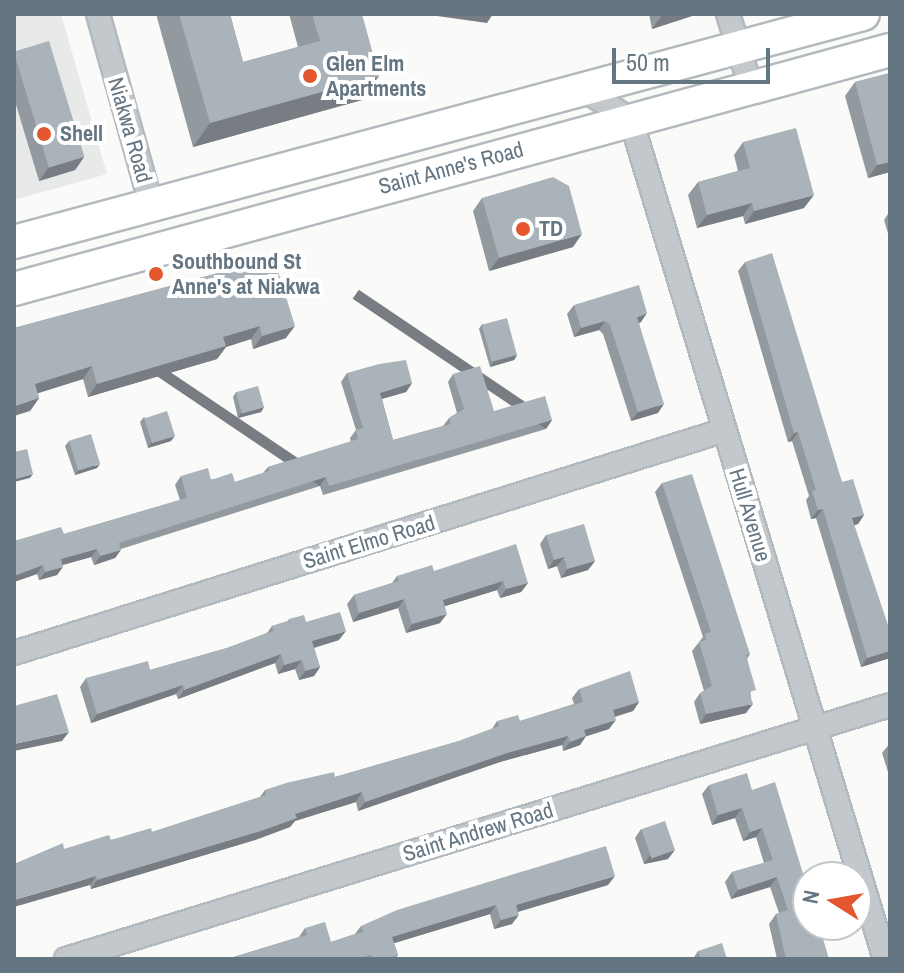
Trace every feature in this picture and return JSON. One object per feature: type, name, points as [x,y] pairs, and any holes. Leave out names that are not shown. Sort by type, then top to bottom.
[{"type":"main road","name":"Saint Anne's Road","points":[[14,242],[588,92],[863,14]]},
{"type":"main road","name":"Saint Anne's Road","points":[[14,289],[161,246],[890,50]]},
{"type":"main road","points":[[426,175],[427,156],[444,130]]},
{"type":"main road","name":"Niakwa Road","points":[[151,204],[161,246]]},
{"type":"street","name":"Niakwa Road","points":[[98,14],[151,204]]},
{"type":"street","points":[[728,14],[751,88]]},
{"type":"street","points":[[588,92],[631,120]]},
{"type":"street","name":"Hull Avenue","points":[[631,120],[885,959]]},
{"type":"street","name":"Saint Elmo Road","points":[[14,653],[725,430]]},
{"type":"street","name":"Saint Andrew Road","points":[[66,959],[890,705]]},
{"type":"shaded area","points":[[14,14],[61,14],[107,174],[14,200]]},
{"type":"building","points":[[179,14],[230,14],[243,62],[320,41],[312,14],[362,14],[379,76],[210,123]]},
{"type":"building","name":"Shell","points":[[49,41],[84,157],[49,168],[14,52]]},
{"type":"building","points":[[890,73],[890,162],[877,165],[855,82]]},
{"type":"building","points":[[796,128],[814,195],[754,211],[752,203],[707,215],[698,182],[750,168],[743,142]]},
{"type":"building","name":"TD","points":[[553,177],[569,186],[582,234],[499,258],[482,198]]},
{"type":"building","points":[[772,253],[842,482],[853,479],[864,515],[852,518],[890,631],[890,651],[867,658],[823,509],[818,510],[812,491],[816,490],[798,432],[794,433],[745,262]]},
{"type":"building","points":[[274,258],[295,326],[262,336],[260,326],[223,337],[226,346],[97,384],[92,366],[35,384],[39,398],[14,406],[14,328]]},
{"type":"building","points":[[639,285],[647,313],[637,317],[664,404],[638,412],[610,325],[605,321],[581,328],[574,305]]},
{"type":"building","points":[[507,318],[517,355],[492,361],[482,325]]},
{"type":"building","points":[[406,360],[412,383],[380,393],[393,440],[451,424],[449,418],[464,409],[453,374],[480,366],[494,411],[545,396],[552,420],[329,486],[326,477],[119,543],[121,550],[100,556],[97,549],[61,559],[63,567],[45,572],[43,565],[14,576],[14,541],[61,527],[64,534],[187,498],[181,476],[208,468],[211,480],[232,473],[235,482],[269,471],[268,467],[358,439],[356,430],[363,428],[347,373]]},
{"type":"building","points":[[258,386],[264,407],[242,413],[236,392]]},
{"type":"building","points":[[167,411],[175,436],[152,443],[144,418]]},
{"type":"building","points":[[91,434],[100,464],[78,470],[69,441]]},
{"type":"building","points":[[27,449],[33,474],[14,479],[14,452]]},
{"type":"building","points":[[692,474],[750,654],[746,655],[756,690],[749,692],[753,704],[706,714],[700,693],[712,686],[699,642],[706,640],[705,634],[711,632],[662,483]]},
{"type":"building","points":[[584,524],[595,561],[567,569],[564,557],[554,560],[546,535]]},
{"type":"building","points":[[516,544],[528,583],[506,589],[503,581],[443,600],[447,614],[412,624],[404,599],[359,613],[354,595],[399,581],[397,576],[432,565],[434,571]]},
{"type":"building","points":[[340,612],[346,631],[312,641],[320,667],[305,671],[302,660],[284,665],[281,654],[184,690],[183,685],[97,714],[86,678],[148,661],[150,670],[227,648],[274,631],[272,626],[289,621],[291,626],[289,619],[304,615],[306,622]]},
{"type":"building","points":[[630,671],[639,702],[613,710],[616,720],[584,730],[586,736],[570,742],[568,736],[507,753],[365,802],[362,792],[295,814],[297,818],[261,831],[97,880],[96,876],[14,900],[14,864],[63,843],[64,849],[109,835],[111,840],[151,828],[152,832],[266,795],[265,790],[286,783],[334,772],[335,777],[459,741],[499,726],[497,721],[518,715],[520,721],[583,702],[579,689]]},
{"type":"building","points":[[57,694],[69,732],[14,744],[14,706]]},
{"type":"building","points":[[747,773],[752,790],[775,782],[799,861],[792,861],[792,941],[824,941],[829,959],[786,959],[776,914],[788,910],[777,877],[738,890],[732,872],[773,860],[762,828],[750,832],[742,808],[718,815],[709,785]]},
{"type":"building","points":[[665,821],[675,850],[651,858],[641,829]]},
{"type":"building","points":[[606,846],[615,876],[516,905],[519,915],[501,920],[496,905],[392,937],[398,955],[385,959],[372,959],[371,955],[356,959],[227,959],[307,935],[305,928],[325,922],[331,942],[363,932],[361,926],[397,910]]},
{"type":"building","points":[[722,943],[727,959],[701,959],[698,951]]},
{"type":"place","name":"Glen Elm Apartments","points":[[310,76]]},
{"type":"place","name":"Shell","points":[[44,134]]},
{"type":"place","name":"TD","points":[[523,229]]},
{"type":"place","name":"Southbound St Anne's at Niakwa","points":[[156,274]]}]
